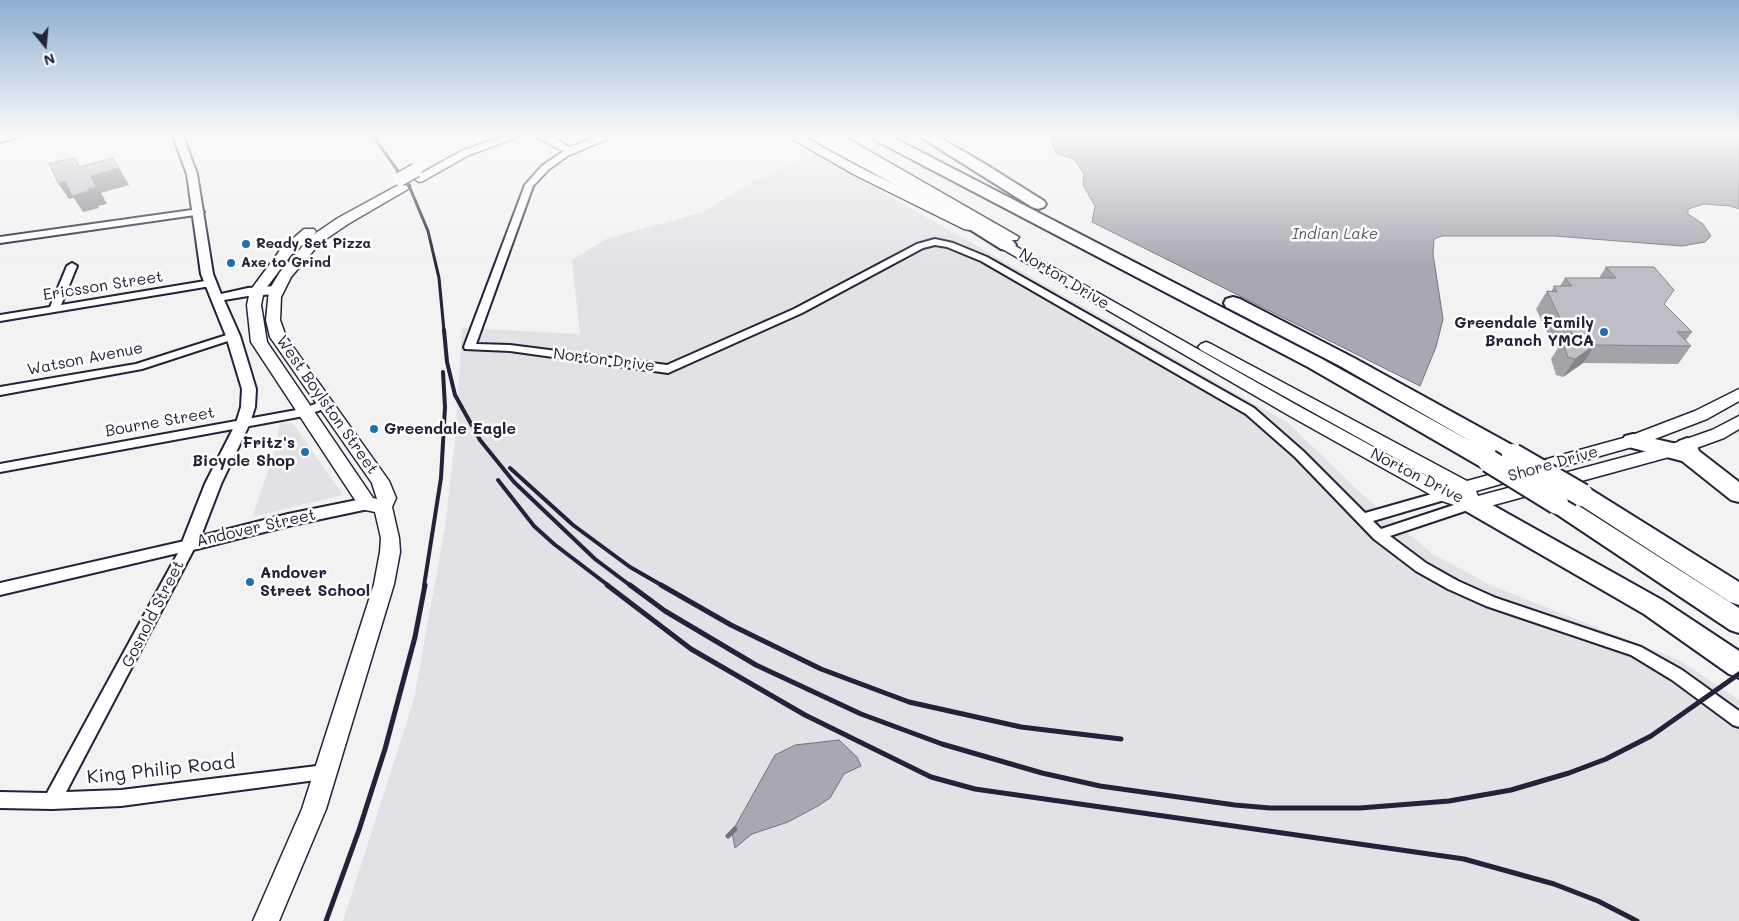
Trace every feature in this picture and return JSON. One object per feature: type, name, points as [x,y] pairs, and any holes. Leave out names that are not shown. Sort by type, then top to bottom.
[{"type":"highway","points":[[896,179],[929,197],[1007,245]]},
{"type":"highway","points":[[963,179],[1032,208]]},
{"type":"highway","points":[[970,179],[1332,353],[1582,495],[1739,595]]},
{"type":"highway","points":[[980,179],[1489,461],[1557,503],[1739,622]]},
{"type":"highway","points":[[995,179],[1032,208]]},
{"type":"highway","points":[[1633,441],[1683,450],[1739,494]]},
{"type":"highway","points":[[1469,496],[1646,603],[1739,666]]},
{"type":"main road","name":"West Boylston Street","points":[[375,505],[387,498],[380,481],[324,404],[276,333],[273,317],[276,290],[293,264],[315,240],[400,179]]},
{"type":"main road","name":"West Boylston Street","points":[[266,921],[314,810],[388,566],[390,538],[375,505],[304,412],[259,342],[254,305],[257,291],[273,268],[297,241],[315,228],[374,199],[408,179]]},
{"type":"main road","name":"Norton Drive","points":[[873,179],[1007,245],[1185,349],[1448,496],[1469,496]]},
{"type":"main road","name":"Norton Drive","points":[[910,179],[1152,318],[1469,496]]},
{"type":"main road","name":"Shore Drive","points":[[1469,496],[1633,441],[1701,415],[1739,394]]},
{"type":"main road","name":"Shore Drive","points":[[1469,496],[1683,450],[1739,422]]},
{"type":"street","name":"Gosnold Street","points":[[52,801],[189,544],[214,484],[243,423],[248,407],[249,389],[233,336],[207,274],[200,212],[192,179]]},
{"type":"street","name":"Norton Drive","points":[[534,179],[529,184],[469,347],[510,348],[645,368],[668,369],[798,310],[920,246],[935,242],[945,244],[984,259],[1250,410],[1299,454],[1379,535],[1421,567],[1472,594],[1512,610],[1604,639],[1651,660],[1677,675],[1739,720]]},
{"type":"street","points":[[0,240],[200,212]]},
{"type":"street","points":[[54,309],[72,266]]},
{"type":"street","name":"Ericsson Street","points":[[0,318],[211,283]]},
{"type":"street","points":[[218,298],[257,291],[276,290]]},
{"type":"street","name":"Watson Avenue","points":[[0,391],[138,367],[233,336]]},
{"type":"street","name":"Bourne Street","points":[[0,468],[304,412],[324,404]]},
{"type":"street","points":[[1362,518],[1448,496]]},
{"type":"street","name":"Shore Drive","points":[[1379,535],[1469,496]]},
{"type":"street","name":"Andover Street","points":[[0,589],[288,520],[375,505]]},
{"type":"street","name":"King Philip Road","points":[[0,800],[52,801],[121,798],[325,773]]},
{"type":"shaded area","points":[[758,179],[859,179],[1288,423],[1365,497],[1433,554],[1490,585],[1679,660],[1739,700],[1739,921],[343,921],[414,699],[445,527],[455,441],[462,328],[580,334],[572,260],[606,239],[703,212]]},
{"type":"shaded area","points":[[280,423],[294,425],[343,495],[252,517],[274,454]]},
{"type":"water","name":"Indian Lake","points":[[1084,179],[1739,179],[1739,209],[1730,206],[1704,204],[1688,209],[1688,214],[1703,224],[1711,236],[1705,242],[1682,246],[1554,236],[1442,236],[1434,239],[1433,254],[1443,319],[1436,347],[1420,386],[1092,222],[1095,206],[1083,185]]},
{"type":"water","points":[[839,740],[857,757],[861,766],[844,774],[830,798],[818,806],[788,822],[752,834],[735,848],[732,832],[775,755],[795,745]]},
{"type":"building","points":[[56,179],[92,179],[96,187],[72,196],[65,181],[58,183]]},
{"type":"building","name":"Greendale Family Branch YMCA","points":[[1606,267],[1654,267],[1674,290],[1664,304],[1692,332],[1677,332],[1691,346],[1595,345],[1575,359],[1568,357],[1562,341],[1573,334],[1561,320],[1547,291],[1557,292],[1554,286],[1572,286],[1565,278],[1616,278]]},
{"type":"waterway","points":[[728,836],[735,829]]},
{"type":"railway","points":[[404,179],[410,188],[428,231],[439,278],[444,331]]},
{"type":"railway","points":[[444,330],[447,362],[455,395],[480,440],[514,482],[595,559],[631,586]]},
{"type":"railway","points":[[424,586],[441,478],[445,407],[443,372]]},
{"type":"railway","points":[[510,468],[573,525],[630,567],[663,586]]},
{"type":"railway","points":[[498,480],[534,526],[554,544],[609,586]]},
{"type":"railway","points":[[326,921],[359,830],[385,749],[415,637],[425,585]]},
{"type":"railway","points":[[607,585],[691,649],[805,715],[931,777],[975,789],[1464,859],[1554,884],[1598,901],[1637,921]]},
{"type":"railway","points":[[630,585],[665,611],[756,665],[861,714],[942,744],[1042,773],[1100,786],[1235,805],[1270,808],[1360,808],[1449,801],[1511,790],[1569,773],[1606,759],[1651,736],[1739,674]]},
{"type":"railway","points":[[661,585],[731,625],[821,669],[909,702],[1021,727],[1121,739]]},
{"type":"place","name":"Ready Set Pizza","points":[[246,244]]},
{"type":"place","name":"Axe to Grind","points":[[231,263]]},
{"type":"place","name":"Greendale Family Branch YMCA","points":[[1604,332]]},
{"type":"place","name":"Greendale Eagle","points":[[374,429]]},
{"type":"place","name":"Fritz's Bicycle Shop","points":[[305,452]]},
{"type":"place","name":"Andover Street School","points":[[250,582]]}]
